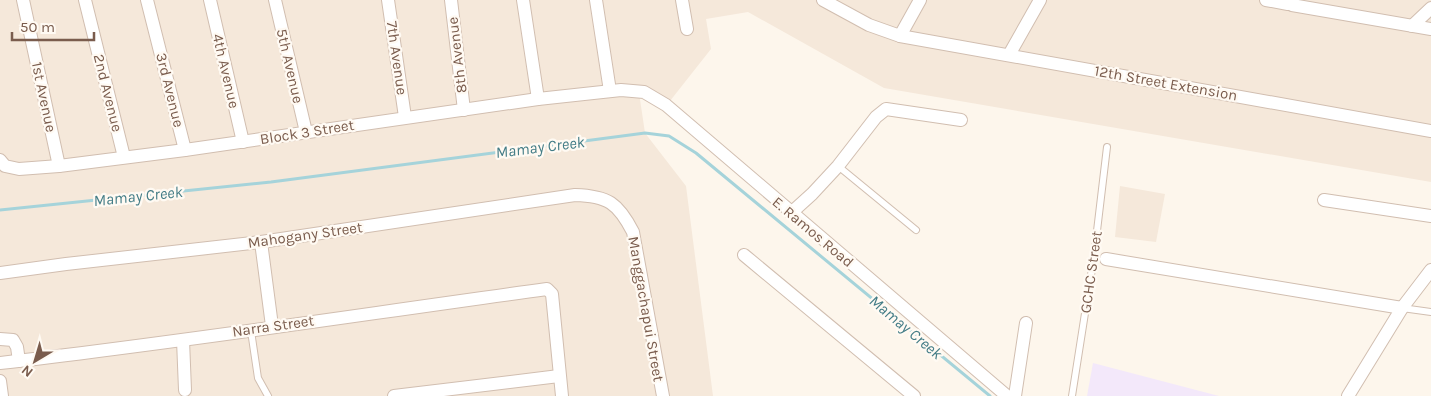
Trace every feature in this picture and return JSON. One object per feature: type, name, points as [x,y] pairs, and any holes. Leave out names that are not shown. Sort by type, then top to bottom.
[{"type":"street","name":"1st Avenue","points":[[23,0],[59,166]]},
{"type":"street","name":"2nd Avenue","points":[[85,0],[124,157]]},
{"type":"street","name":"3rd Avenue","points":[[147,0],[184,150]]},
{"type":"street","name":"4th Avenue","points":[[210,0],[243,142]]},
{"type":"street","name":"5th Avenue","points":[[275,0],[306,132]]},
{"type":"street","name":"7th Avenue","points":[[388,0],[405,117]]},
{"type":"street","name":"8th Avenue","points":[[451,0],[464,110]]},
{"type":"street","points":[[523,0],[538,99]]},
{"type":"street","points":[[596,0],[610,91]]},
{"type":"street","points":[[682,0],[686,29]]},
{"type":"street","name":"12th Street Extension","points":[[823,0],[869,25],[900,36],[1431,131]]},
{"type":"street","points":[[900,36],[920,0]]},
{"type":"street","points":[[1009,55],[1040,0]]},
{"type":"street","points":[[1266,0],[1287,2],[1431,29]]},
{"type":"street","points":[[1412,26],[1431,8]]},
{"type":"street","name":"E. Ramos Road","points":[[610,91],[634,90],[657,99],[1007,396]]},
{"type":"street","name":"Block 3 Street","points":[[3,163],[19,169],[59,166],[243,142],[405,117],[610,91]]},
{"type":"street","points":[[791,213],[838,166],[876,117],[886,108],[961,120]]},
{"type":"street","name":"Mahogany Street","points":[[0,273],[260,242],[574,195],[598,196],[609,200]]},
{"type":"street","name":"Manggachapui Street","points":[[609,200],[626,217],[633,232],[662,396]]},
{"type":"street","points":[[1324,200],[1431,216]]},
{"type":"street","points":[[260,242],[272,326]]},
{"type":"street","points":[[744,255],[914,396]]},
{"type":"street","points":[[1100,258],[1402,308]]},
{"type":"street","points":[[1348,396],[1402,308],[1431,270]]},
{"type":"street","name":"Narra Street","points":[[0,363],[547,290],[552,294],[559,376]]},
{"type":"street","points":[[1015,396],[1026,324]]},
{"type":"street","points":[[0,339],[14,340],[19,361]]},
{"type":"street","points":[[183,340],[185,390]]},
{"type":"street","points":[[394,396],[559,376],[562,396]]},
{"type":"street","points":[[0,381],[2,396]]},
{"type":"lane","name":"GCHC Street","points":[[1072,396],[1100,258],[1107,147]]},
{"type":"lane","points":[[838,166],[916,230]]},
{"type":"lane","points":[[1402,308],[1431,312]]},
{"type":"lane","points":[[251,329],[258,378],[268,396]]},
{"type":"shaded area","points":[[0,0],[1431,0],[1431,182],[884,88],[748,12],[706,19],[711,49],[670,101],[648,88],[638,86],[645,133],[686,186],[713,396],[0,396]]},
{"type":"shaded area","points":[[1120,186],[1165,194],[1156,242],[1115,237]]},
{"type":"shaded area","points":[[1093,363],[1219,396],[1087,396]]},
{"type":"waterway","name":"Mamay Creek","points":[[0,210],[271,182],[645,133],[669,136],[696,153],[990,396]]}]
